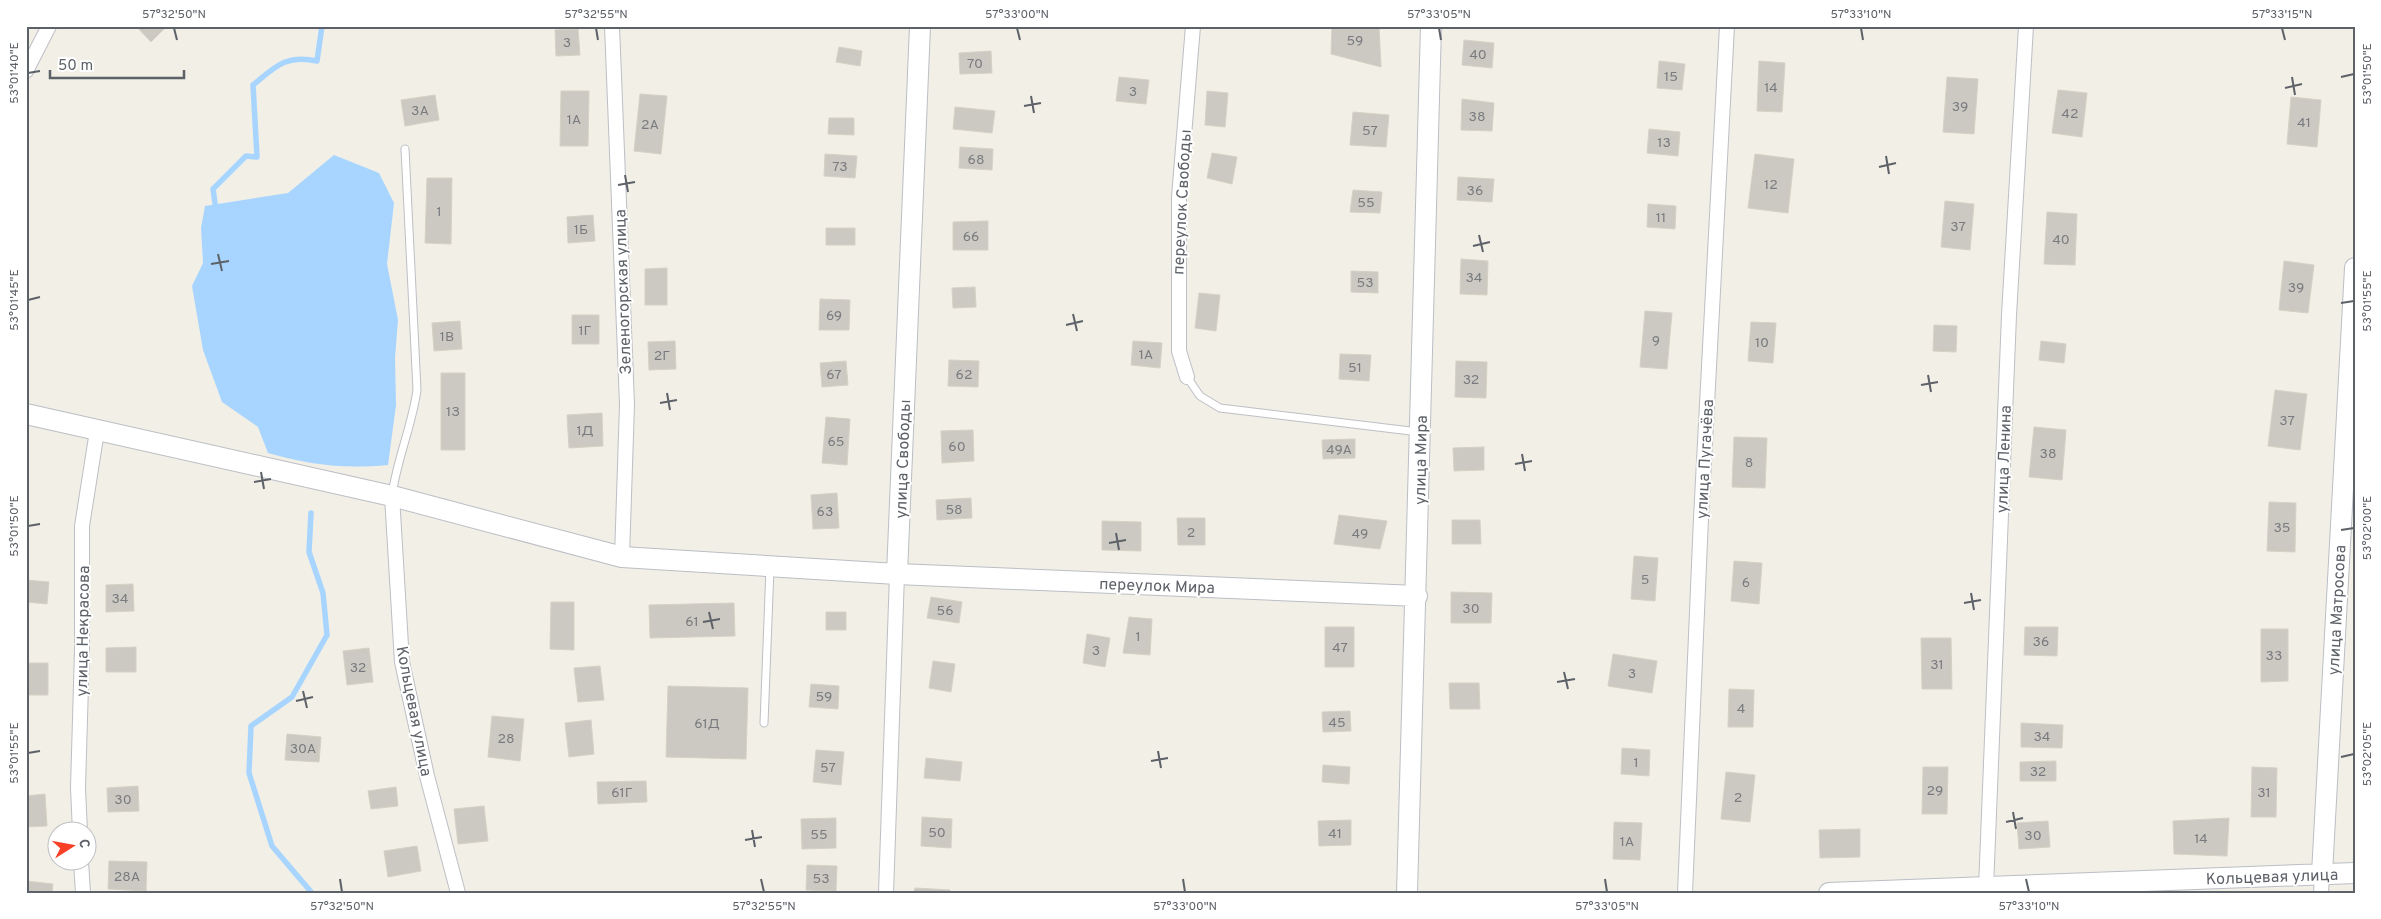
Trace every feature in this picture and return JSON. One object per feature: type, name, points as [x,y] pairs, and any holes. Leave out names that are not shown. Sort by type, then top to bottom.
[{"type":"street","points":[[26,71],[49,26]]},
{"type":"street","name":"Зеленогорская улица","points":[[612,26],[627,404],[622,557]]},
{"type":"street","name":"улица Свободы","points":[[886,893],[897,574],[920,26]]},
{"type":"street","name":"переулок Свободы","points":[[1187,377],[1179,350],[1179,197],[1193,26]]},
{"type":"street","name":"улица Мира","points":[[1407,893],[1417,596],[1431,26]]},
{"type":"street","name":"улица Пугачёва","points":[[1685,893],[1701,518],[1727,26]]},
{"type":"street","name":"улица Ленина","points":[[1986,890],[2009,315],[2026,26]]},
{"type":"street","name":"улица Матросова","points":[[2322,883],[2355,268]]},
{"type":"street","name":"переулок Мира","points":[[26,414],[392,496],[622,557],[897,574],[1417,596]]},
{"type":"street","name":"улица Некрасова","points":[[80,822],[78,788],[82,650],[82,526],[97,431]]},
{"type":"street","name":"Кольцевая улица","points":[[392,496],[402,662],[427,776],[458,893]]},
{"type":"street","points":[[82,872],[83,893]]},
{"type":"street","name":"Кольцевая улица","points":[[1830,893],[2322,883],[2355,872]]},
{"type":"lane","points":[[392,496],[395,471],[414,411],[417,390],[405,149]]},
{"type":"lane","points":[[1187,377],[1200,396],[1220,408],[1421,432]]},
{"type":"lane","points":[[764,723],[770,566]]},
{"type":"water","points":[[334,155],[379,173],[394,203],[387,264],[398,320],[395,358],[396,405],[388,465],[356,467],[327,465],[268,453],[258,427],[222,402],[203,350],[192,286],[203,263],[201,228],[205,206],[288,193]]},
{"type":"building","points":[[136,26],[167,26],[151,42]]},
{"type":"building","points":[[1332,26],[1379,26],[1381,67],[1331,54]]},
{"type":"building","points":[[578,29],[580,55],[556,56],[555,30]]},
{"type":"building","points":[[1464,40],[1494,43],[1492,68],[1462,65]]},
{"type":"building","points":[[839,47],[862,51],[860,66],[836,62]]},
{"type":"building","points":[[991,51],[992,73],[960,74],[959,53]]},
{"type":"building","points":[[1659,61],[1685,64],[1682,90],[1657,88]]},
{"type":"building","points":[[1759,61],[1785,63],[1782,112],[1757,111]]},
{"type":"building","points":[[1119,77],[1149,80],[1146,104],[1116,101]]},
{"type":"building","points":[[1947,77],[1978,79],[1974,134],[1943,132]]},
{"type":"building","points":[[2058,90],[2087,93],[2082,137],[2052,133]]},
{"type":"building","points":[[561,91],[589,91],[588,146],[560,146]]},
{"type":"building","points":[[1207,91],[1228,93],[1225,127],[1205,125]]},
{"type":"building","points":[[640,94],[667,96],[661,154],[634,151]]},
{"type":"building","points":[[435,95],[439,120],[405,126],[401,100]]},
{"type":"building","points":[[2291,97],[2321,100],[2317,147],[2287,144]]},
{"type":"building","points":[[1462,99],[1494,103],[1492,131],[1461,130]]},
{"type":"building","points":[[955,107],[995,111],[992,133],[953,129]]},
{"type":"building","points":[[1353,112],[1389,115],[1386,147],[1350,145]]},
{"type":"building","points":[[829,118],[854,118],[854,135],[828,134]]},
{"type":"building","points":[[1649,129],[1680,132],[1678,156],[1647,153]]},
{"type":"building","points":[[960,147],[993,149],[992,170],[959,168]]},
{"type":"building","points":[[1212,153],[1237,157],[1232,184],[1207,178]]},
{"type":"building","points":[[825,154],[857,156],[855,178],[824,176]]},
{"type":"building","points":[[1755,154],[1794,159],[1788,213],[1748,208]]},
{"type":"building","points":[[1458,177],[1494,179],[1492,202],[1457,200]]},
{"type":"building","points":[[427,178],[452,178],[451,244],[425,243]]},
{"type":"building","points":[[1353,190],[1382,192],[1380,213],[1350,212]]},
{"type":"building","points":[[1945,201],[1974,204],[1970,250],[1941,247]]},
{"type":"building","points":[[1648,204],[1676,206],[1675,229],[1647,227]]},
{"type":"building","points":[[2047,212],[2077,214],[2075,265],[2044,264]]},
{"type":"building","points":[[593,215],[595,241],[568,243],[567,217]]},
{"type":"building","points":[[988,221],[988,250],[953,250],[953,222]]},
{"type":"building","points":[[826,228],[855,228],[855,245],[826,245]]},
{"type":"building","points":[[1461,259],[1488,261],[1487,295],[1460,294]]},
{"type":"building","points":[[2284,261],[2314,265],[2308,313],[2279,310]]},
{"type":"building","points":[[667,268],[667,305],[645,305],[645,269]]},
{"type":"building","points":[[1351,271],[1378,272],[1378,293],[1351,292]]},
{"type":"building","points":[[975,287],[976,307],[953,308],[952,288]]},
{"type":"building","points":[[1199,293],[1220,295],[1216,331],[1195,328]]},
{"type":"building","points":[[820,299],[850,300],[849,330],[819,330]]},
{"type":"building","points":[[1645,311],[1672,313],[1667,369],[1640,367]]},
{"type":"building","points":[[572,315],[599,315],[599,344],[572,344]]},
{"type":"building","points":[[460,321],[462,349],[434,351],[432,323]]},
{"type":"building","points":[[1751,322],[1776,323],[1773,363],[1748,361]]},
{"type":"building","points":[[1934,325],[1957,326],[1956,352],[1933,351]]},
{"type":"building","points":[[675,341],[676,369],[649,370],[648,342]]},
{"type":"building","points":[[1133,341],[1162,343],[1160,368],[1131,365]]},
{"type":"building","points":[[2041,341],[2066,344],[2064,363],[2039,360]]},
{"type":"building","points":[[1340,354],[1371,355],[1369,381],[1339,379]]},
{"type":"building","points":[[949,360],[979,361],[978,387],[948,386]]},
{"type":"building","points":[[846,361],[848,385],[822,387],[820,363]]},
{"type":"building","points":[[1456,361],[1487,362],[1486,398],[1455,397]]},
{"type":"building","points":[[441,373],[465,373],[465,450],[441,450]]},
{"type":"building","points":[[2275,390],[2307,394],[2300,450],[2268,446]]},
{"type":"building","points":[[602,413],[603,446],[569,448],[567,415]]},
{"type":"building","points":[[826,417],[850,419],[847,465],[822,463]]},
{"type":"building","points":[[2034,427],[2066,430],[2062,480],[2029,477]]},
{"type":"building","points":[[973,430],[974,461],[942,463],[941,431]]},
{"type":"building","points":[[1734,437],[1767,438],[1765,488],[1732,487]]},
{"type":"building","points":[[1355,439],[1355,458],[1323,459],[1322,440]]},
{"type":"building","points":[[1484,447],[1484,470],[1454,471],[1453,448]]},
{"type":"building","points":[[837,493],[839,528],[813,529],[811,495]]},
{"type":"building","points":[[971,498],[972,518],[937,520],[936,500]]},
{"type":"building","points":[[2269,502],[2296,503],[2295,552],[2267,551]]},
{"type":"building","points":[[1339,515],[1387,521],[1380,549],[1334,544]]},
{"type":"building","points":[[1177,518],[1205,518],[1205,545],[1178,545]]},
{"type":"building","points":[[1452,520],[1480,520],[1481,544],[1452,544]]},
{"type":"building","points":[[1102,521],[1141,522],[1141,551],[1102,550]]},
{"type":"building","points":[[1634,556],[1658,558],[1655,601],[1631,599]]},
{"type":"building","points":[[1734,561],[1762,563],[1759,604],[1731,601]]},
{"type":"building","points":[[26,580],[49,582],[47,604],[26,602]]},
{"type":"building","points":[[133,584],[134,611],[106,612],[106,585]]},
{"type":"building","points":[[1451,592],[1492,593],[1491,623],[1451,623]]},
{"type":"building","points":[[931,597],[962,602],[959,623],[927,618]]},
{"type":"building","points":[[551,602],[574,602],[574,650],[550,649]]},
{"type":"building","points":[[734,603],[735,636],[650,638],[649,605]]},
{"type":"building","points":[[826,612],[846,612],[846,630],[826,630]]},
{"type":"building","points":[[1129,617],[1152,619],[1150,655],[1123,653]]},
{"type":"building","points":[[1325,627],[1354,627],[1354,667],[1325,667]]},
{"type":"building","points":[[2025,627],[2058,627],[2057,656],[2024,655]]},
{"type":"building","points":[[2261,629],[2288,629],[2288,681],[2261,682]]},
{"type":"building","points":[[1087,634],[1110,638],[1105,667],[1083,663]]},
{"type":"building","points":[[1921,638],[1951,638],[1952,689],[1922,689]]},
{"type":"building","points":[[136,647],[136,672],[106,672],[106,648]]},
{"type":"building","points":[[369,648],[373,682],[347,685],[343,651]]},
{"type":"building","points":[[1613,654],[1657,661],[1652,693],[1608,686]]},
{"type":"building","points":[[933,661],[955,664],[951,692],[929,688]]},
{"type":"building","points":[[26,663],[48,663],[48,695],[26,695]]},
{"type":"building","points":[[600,666],[604,700],[578,702],[574,668]]},
{"type":"building","points":[[1449,683],[1479,683],[1480,709],[1450,709]]},
{"type":"building","points":[[811,684],[839,686],[838,709],[809,707]]},
{"type":"building","points":[[668,686],[748,688],[746,759],[666,757]]},
{"type":"building","points":[[1729,689],[1754,690],[1753,727],[1728,727]]},
{"type":"building","points":[[1350,711],[1351,731],[1323,732],[1322,712]]},
{"type":"building","points":[[492,716],[524,719],[520,761],[488,757]]},
{"type":"building","points":[[591,720],[594,754],[569,757],[565,723]]},
{"type":"building","points":[[2021,723],[2063,725],[2062,748],[2021,747]]},
{"type":"building","points":[[287,734],[321,737],[319,762],[285,760]]},
{"type":"building","points":[[1622,748],[1650,750],[1649,776],[1621,774]]},
{"type":"building","points":[[816,750],[844,752],[841,785],[813,782]]},
{"type":"building","points":[[926,758],[962,762],[960,781],[924,778]]},
{"type":"building","points":[[2056,761],[2056,781],[2020,781],[2020,762]]},
{"type":"building","points":[[1323,765],[1350,767],[1349,784],[1322,782]]},
{"type":"building","points":[[1923,767],[1948,767],[1947,814],[1922,814]]},
{"type":"building","points":[[2252,767],[2277,768],[2276,817],[2251,817]]},
{"type":"building","points":[[1726,772],[1755,775],[1750,822],[1721,819]]},
{"type":"building","points":[[646,781],[647,802],[598,804],[597,782]]},
{"type":"building","points":[[138,786],[139,811],[108,812],[107,788]]},
{"type":"building","points":[[396,787],[398,806],[371,809],[368,791]]},
{"type":"building","points":[[45,794],[47,826],[26,827],[26,796]]},
{"type":"building","points":[[484,806],[488,841],[458,844],[454,809]]},
{"type":"building","points":[[922,817],[952,819],[951,848],[921,846]]},
{"type":"building","points":[[836,818],[836,848],[802,849],[801,819]]},
{"type":"building","points":[[2229,818],[2227,856],[2174,854],[2173,821]]},
{"type":"building","points":[[1351,820],[1351,845],[1319,846],[1318,821]]},
{"type":"building","points":[[2048,821],[2050,847],[2019,849],[2017,823]]},
{"type":"building","points":[[1614,822],[1642,823],[1640,860],[1613,859]]},
{"type":"building","points":[[1860,829],[1860,857],[1820,858],[1819,830]]},
{"type":"building","points":[[417,846],[421,871],[388,877],[384,851]]},
{"type":"building","points":[[109,861],[147,862],[146,891],[108,889]]},
{"type":"building","points":[[807,865],[837,866],[836,891],[806,890]]},
{"type":"building","points":[[26,881],[53,884],[52,893],[26,893]]},
{"type":"building","points":[[915,888],[950,890],[950,893],[914,893]]},
{"type":"waterway","points":[[216,210],[213,189],[246,156],[257,157],[253,85],[275,68],[289,61],[297,59],[317,61],[322,26]]},
{"type":"waterway","points":[[311,513],[309,552],[323,593],[327,635],[292,697],[251,726],[249,773],[272,846],[312,893]]}]
